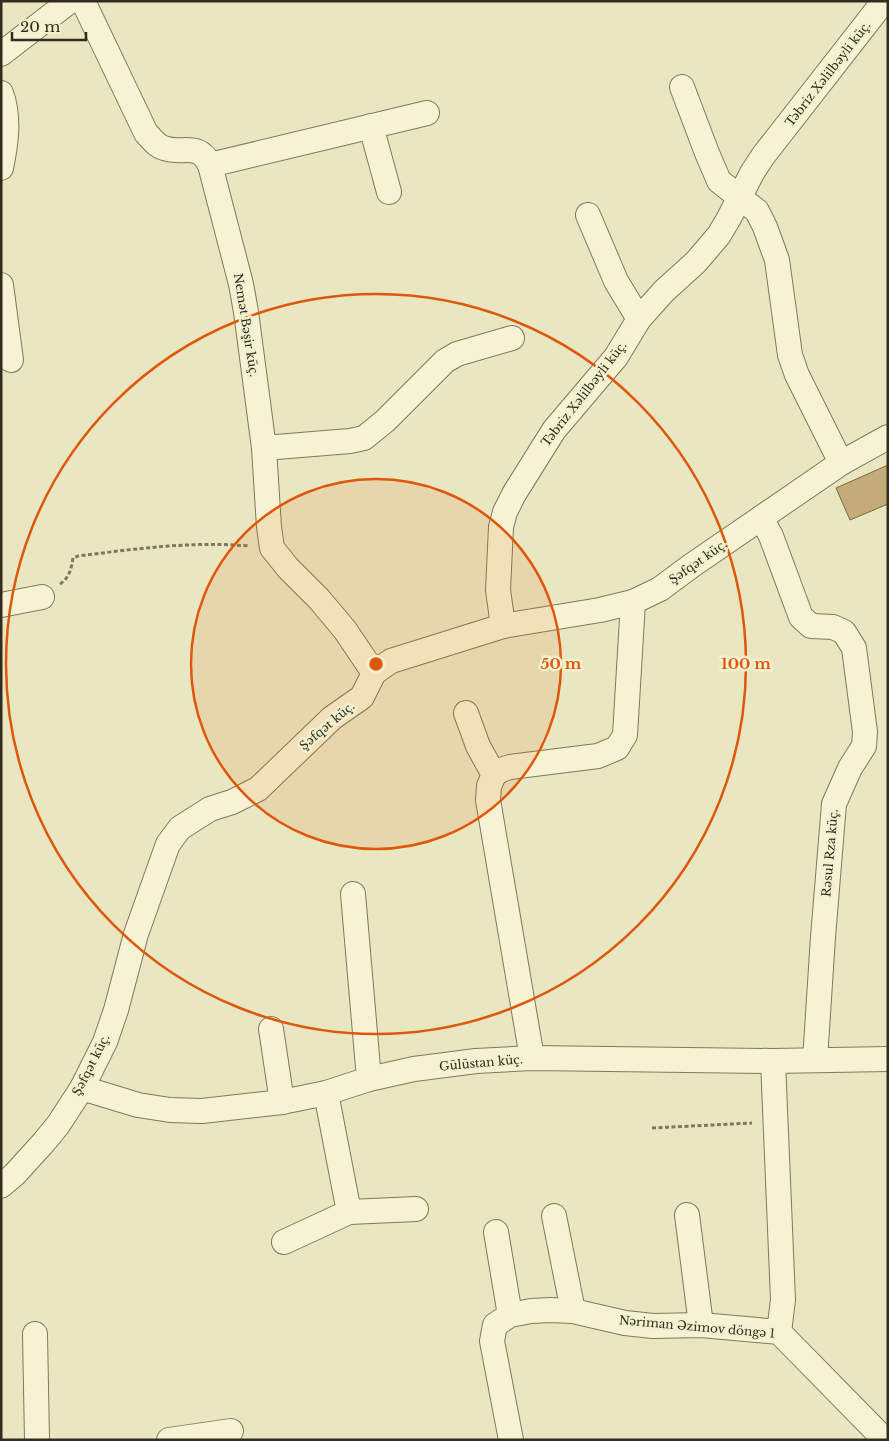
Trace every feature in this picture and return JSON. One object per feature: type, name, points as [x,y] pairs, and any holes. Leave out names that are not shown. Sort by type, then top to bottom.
[{"type":"street","points":[[1,54],[48,9],[70,1]]},
{"type":"street","points":[[83,1],[146,132],[155,144],[165,149],[198,151],[206,156],[210,165],[426,113]]},
{"type":"street","name":"Təbriz Xəlilbəyli küç.","points":[[503,626],[498,590],[502,528],[505,512],[514,494],[554,430],[616,357],[639,319],[664,291],[696,262],[719,235],[763,156],[884,1]]},
{"type":"street","points":[[682,87],[719,181],[757,211],[766,226],[777,260],[790,356],[797,375],[841,463]]},
{"type":"street","points":[[1,93],[6,122],[6,145],[1,168]]},
{"type":"street","points":[[371,126],[389,192]]},
{"type":"street","name":"Nemət Bəşir küç.","points":[[210,165],[241,284],[246,312],[264,448],[268,528],[272,548],[345,630],[374,673]]},
{"type":"street","points":[[588,215],[616,281],[639,319]]},
{"type":"street","points":[[1,285],[11,360]]},
{"type":"street","points":[[264,448],[350,441],[364,438],[386,421],[445,361],[457,354],[512,338]]},
{"type":"street","name":"Şəfqət küç.","points":[[1,1186],[15,1174],[44,1142],[58,1125],[82,1088],[104,1042],[116,1010],[136,934],[168,844],[180,828],[210,810],[258,789],[332,718],[362,697],[374,673],[391,661],[503,626],[600,610],[633,602],[660,589],[841,463],[888,437]]},
{"type":"street","name":"Rəsul Rza küç.","points":[[761,518],[775,545],[801,616],[811,626],[832,627],[844,632],[854,648],[865,732],[864,746],[850,768],[834,804],[815,1060]]},
{"type":"street","points":[[1,605],[42,597]]},
{"type":"street","points":[[532,1058],[488,800],[489,786],[494,775],[510,767],[598,756],[617,748],[625,735],[633,602]]},
{"type":"street","points":[[466,713],[478,746],[494,775]]},
{"type":"street","points":[[353,894],[370,1079]]},
{"type":"street","points":[[271,1029],[282,1102]]},
{"type":"street","name":"Gülüstan küç.","points":[[82,1088],[138,1105],[170,1110],[202,1111],[282,1102],[326,1093],[370,1079],[423,1068],[476,1062],[532,1058],[773,1061],[888,1059]]},
{"type":"street","points":[[773,1061],[783,1300],[779,1332]]},
{"type":"street","points":[[326,1093],[349,1212]]},
{"type":"street","points":[[284,1242],[349,1212],[416,1209]]},
{"type":"street","points":[[687,1215],[701,1325]]},
{"type":"street","points":[[554,1216],[573,1312]]},
{"type":"street","points":[[496,1232],[510,1315],[495,1326],[492,1341],[511,1440]]},
{"type":"street","name":"Nəriman Əzimov döngə 1","points":[[510,1315],[550,1310],[573,1312],[625,1323],[653,1326],[701,1325],[779,1332],[885,1440]]},
{"type":"street","points":[[35,1334],[37,1440]]},
{"type":"street","points":[[168,1440],[231,1431]]},
{"type":"path","points":[[42,597],[65,580],[69,575],[73,558],[78,556],[177,545],[222,544],[272,548]]},
{"type":"path","points":[[652,1128],[775,1121]]},
{"type":"building","points":[[888,465],[888,504],[850,520],[836,488]]}]
